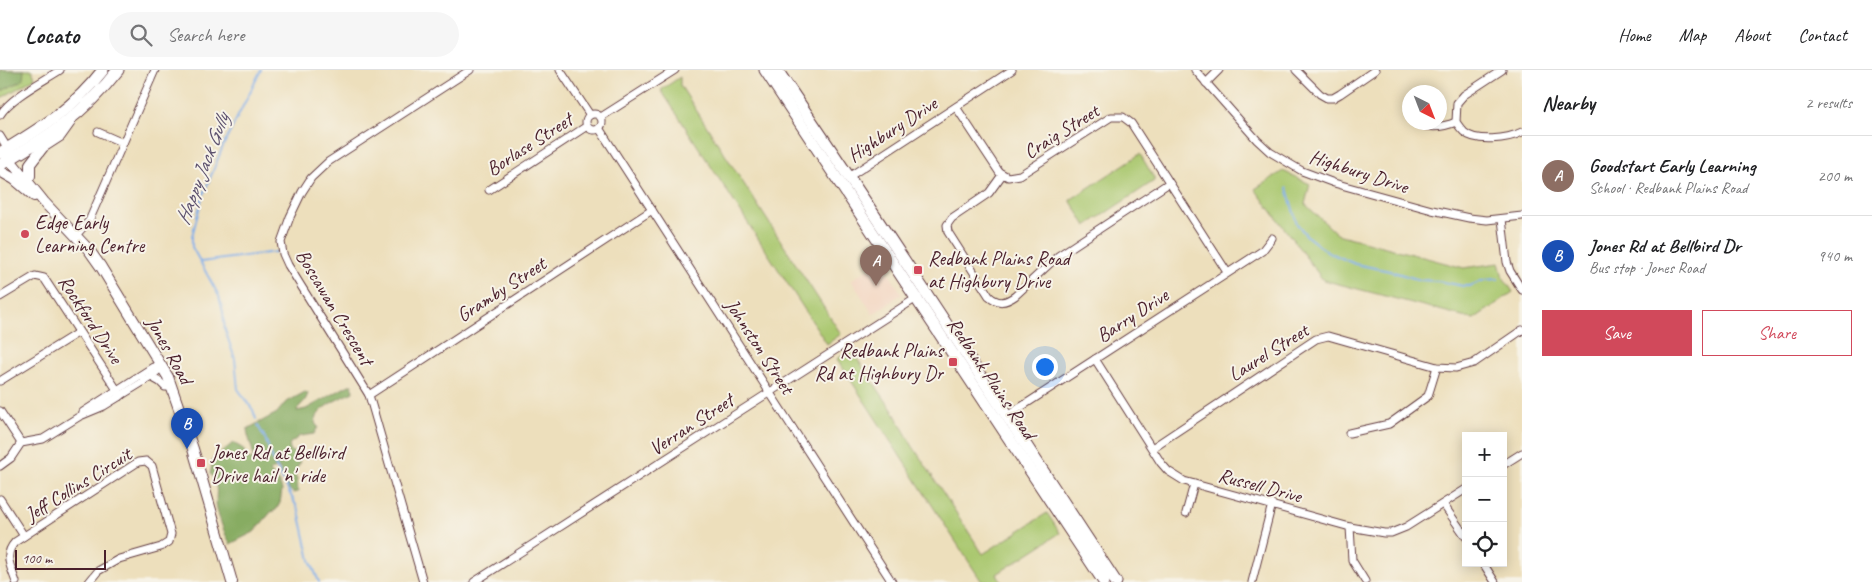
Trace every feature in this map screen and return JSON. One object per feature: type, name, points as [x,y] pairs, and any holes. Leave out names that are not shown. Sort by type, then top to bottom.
[{"type":"main road","points":[[7,157],[64,112],[104,70]]},
{"type":"main road","points":[[7,157],[72,119],[99,93],[118,70]]},
{"type":"main road","name":"Redbank Plains Road","points":[[765,70],[845,180]]},
{"type":"main road","name":"Redbank Plains Road","points":[[778,70],[845,180],[1104,582]]},
{"type":"main road","name":"Redbank Plains Road","points":[[920,295],[1007,416],[1116,582]]},
{"type":"street","points":[[0,115],[14,101],[60,70]]},
{"type":"street","points":[[75,234],[89,221],[154,70]]},
{"type":"street","name":"Boscawan Crescent","points":[[423,582],[369,395],[288,265],[282,254],[281,242],[302,192],[313,175],[328,162],[470,70]]},
{"type":"street","points":[[560,70],[590,116]]},
{"type":"street","points":[[601,118],[675,70]]},
{"type":"street","name":"Highbury Drive","points":[[845,180],[1012,70]]},
{"type":"street","name":"Highbury Drive","points":[[1194,70],[1270,152],[1302,172],[1334,183],[1432,210],[1469,218],[1502,219],[1522,216]]},
{"type":"street","points":[[1206,83],[1219,70]]},
{"type":"street","points":[[1296,70],[1320,94],[1327,98],[1333,98],[1375,70]]},
{"type":"street","points":[[1502,70],[1464,95],[1457,103],[1456,122],[1464,132],[1474,138],[1503,138],[1522,132]]},
{"type":"street","points":[[956,107],[1002,175],[989,193],[952,218],[947,224],[948,232],[989,296],[994,300],[1008,301],[1058,256],[1169,183]]},
{"type":"street","points":[[596,114],[601,118],[602,123],[599,128],[592,130],[587,126],[587,120],[590,116],[596,114]]},
{"type":"street","name":"Craig Street","points":[[1002,175],[1008,177],[1020,175],[1111,117],[1123,117],[1131,124],[1228,272]]},
{"type":"street","points":[[30,176],[30,164],[43,147],[60,136],[72,119]]},
{"type":"street","points":[[1447,126],[1456,122]]},
{"type":"street","name":"Borlase Street","points":[[489,190],[587,126]]},
{"type":"street","name":"Johnston Street","points":[[599,128],[892,582]]},
{"type":"street","points":[[98,132],[123,143]]},
{"type":"street","points":[[0,136],[7,157]]},
{"type":"street","name":"Jones Road","points":[[7,157],[30,176],[71,225],[75,234],[101,267],[162,367],[172,387],[194,453],[232,582]]},
{"type":"street","name":"Jones Road","points":[[7,157],[44,202],[67,228],[75,234]]},
{"type":"street","points":[[0,171],[30,194],[44,202]]},
{"type":"street","name":"Gramby Street","points":[[369,395],[652,210]]},
{"type":"street","points":[[1502,219],[1506,262],[1522,290]]},
{"type":"street","name":"Barry Drive","points":[[1007,416],[1262,251],[1272,238]]},
{"type":"street","name":"Rockford Drive","points":[[0,297],[35,276],[44,278],[119,393]]},
{"type":"street","name":"Verran Street","points":[[474,582],[920,295]]},
{"type":"street","name":"Laurel Street","points":[[1152,448],[1316,339],[1328,336],[1437,367],[1456,368],[1474,363],[1522,330]]},
{"type":"street","points":[[0,381],[80,332]]},
{"type":"street","name":"Russell Drive","points":[[1095,359],[1168,471],[1176,477],[1194,484],[1376,533],[1391,533],[1406,527],[1462,492]]},
{"type":"street","points":[[119,393],[153,367],[162,367]]},
{"type":"street","points":[[0,466],[11,458],[20,444],[43,439],[80,416],[84,411],[151,377],[162,367]]},
{"type":"street","points":[[1349,433],[1388,424],[1428,396],[1437,367]]},
{"type":"street","points":[[151,377],[165,387],[172,387]]},
{"type":"street","points":[[0,412],[20,444]]},
{"type":"street","points":[[1507,462],[1522,453]]},
{"type":"street","name":"Jeff Collins Circuit","points":[[16,582],[8,558],[9,549],[24,536],[138,462],[146,461],[150,463],[172,534],[169,542],[161,547],[119,559],[98,571],[89,582]]},
{"type":"street","points":[[1186,513],[1194,484]]},
{"type":"street","points":[[0,499],[24,536]]},
{"type":"street","points":[[1252,582],[1272,504]]},
{"type":"street","points":[[1443,504],[1462,531]]},
{"type":"street","points":[[1350,527],[1352,560],[1365,581]]},
{"type":"street","points":[[1486,567],[1495,582]]},
{"type":"shaded area","points":[[881,261],[902,294],[873,314],[851,280]]},
{"type":"green space","points":[[0,70],[32,70],[35,78],[0,99]]},
{"type":"green space","points":[[0,70],[24,70],[23,80],[0,92]]},
{"type":"green space","points":[[680,77],[680,85],[841,334],[827,344],[661,90]]},
{"type":"green space","points":[[1140,154],[1154,181],[1086,226],[1070,200]]},
{"type":"green space","points":[[1283,171],[1310,184],[1305,204],[1337,234],[1464,268],[1499,263],[1503,277],[1513,292],[1474,319],[1323,280],[1255,189]]},
{"type":"green space","points":[[851,350],[893,411],[912,445],[983,554],[1047,513],[1060,533],[997,574],[1002,582],[982,582],[837,359]]},
{"type":"green space","points":[[352,385],[353,392],[330,404],[320,412],[315,423],[318,427],[314,434],[300,436],[289,444],[290,450],[296,454],[300,463],[294,473],[298,492],[293,493],[288,488],[279,468],[273,469],[270,472],[279,482],[282,490],[280,503],[276,510],[271,512],[254,532],[230,544],[222,527],[216,504],[216,487],[210,474],[213,459],[233,443],[242,448],[249,459],[253,459],[253,451],[247,429],[277,413],[285,403],[305,392],[308,393],[307,396],[297,411],[306,409]]},
{"type":"waterway","name":"Happy Jack Gully","points":[[256,419],[253,410],[238,389],[235,359],[225,330],[219,296],[192,247],[192,236],[202,198],[223,146],[261,70]]},
{"type":"waterway","points":[[1287,188],[1297,224],[1308,237],[1326,251],[1355,264],[1390,271],[1420,280],[1463,286],[1470,286],[1484,280],[1498,279]]},
{"type":"waterway","points":[[201,262],[276,252]]},
{"type":"waterway","name":"Happy Jack Gully","points":[[258,426],[265,438],[274,463],[299,511],[310,560],[319,582]]},
{"type":"place","name":"Edge Early Learning Centre","points":[[25,234]]},
{"type":"place","name":"Redbank Plains Road at Highbury Drive","points":[[918,270]]},
{"type":"place","name":"Goodstart Early Learning","points":[[876,286]]},
{"type":"place","name":"Redbank Plains Rd at Highbury Dr","points":[[953,362]]},
{"type":"place","name":"Jones Rd at Bellbird Dr","points":[[187,449]]},
{"type":"place","name":"Jones Rd at Bellbird Drive hail 'n' ride","points":[[201,463]]}]
